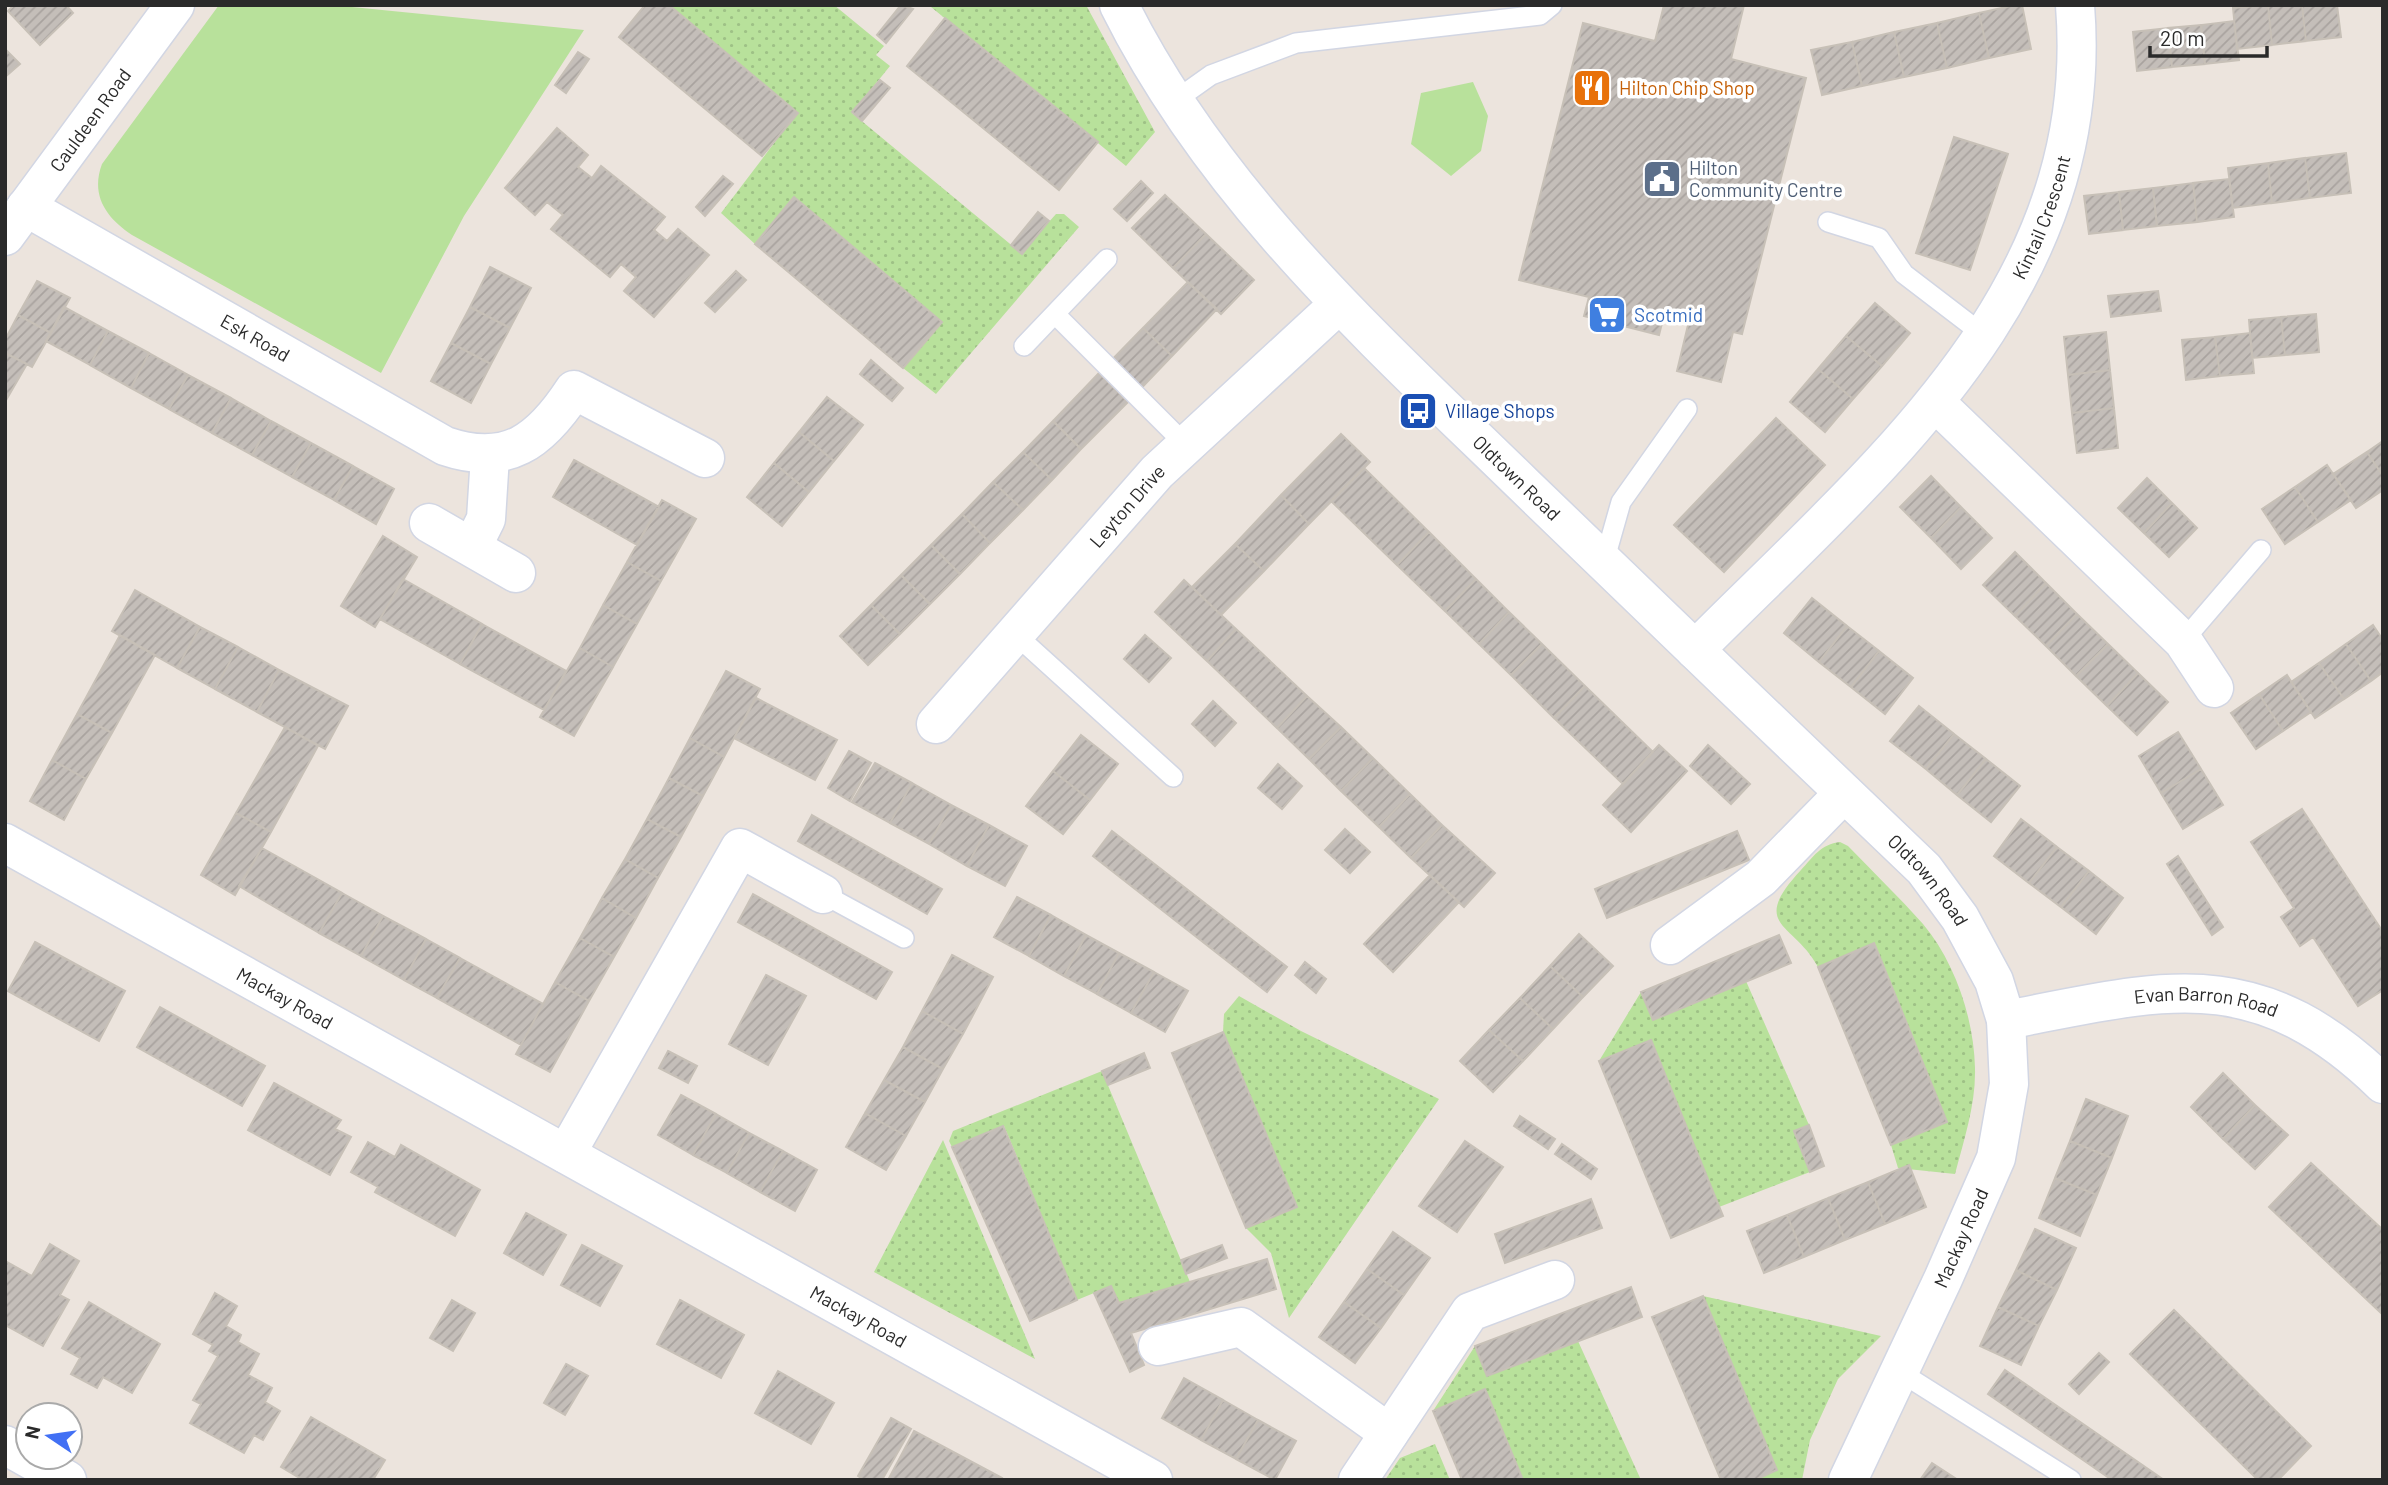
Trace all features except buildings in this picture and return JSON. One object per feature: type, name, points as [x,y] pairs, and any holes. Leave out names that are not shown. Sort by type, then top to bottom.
[{"type":"street","name":"Cauldeen Road","points":[[16,222],[175,5]]},
{"type":"street","name":"Oldtown Road","points":[[1119,5],[1173,102],[1221,168],[1339,305],[1924,869],[1961,918],[1994,981]]},
{"type":"street","name":"Kintail Crescent","points":[[1695,650],[1936,403],[1985,336],[2019,279],[2056,192],[2072,116],[2077,28],[2075,5]]},
{"type":"street","name":"Esk Road","points":[[16,222],[445,446],[465,453],[490,456]]},
{"type":"street","name":"Leyton Drive","points":[[936,724],[1157,472],[1339,305]]},
{"type":"street","points":[[472,547],[486,519],[490,456],[511,452],[536,435],[556,419],[574,390],[705,458]]},
{"type":"street","points":[[1936,403],[2183,641],[2214,688]]},
{"type":"street","points":[[429,523],[516,573]]},
{"type":"street","points":[[1670,946],[1761,878],[1844,793]]},
{"type":"street","name":"Mackay Road","points":[[5,843],[1153,1480]]},
{"type":"street","points":[[566,1154],[740,848],[823,894]]},
{"type":"street","name":"Mackay Road","points":[[1848,1480],[1900,1372],[1996,1158],[2009,1084],[2006,1020],[1994,981]]},
{"type":"street","name":"Evan Barron Road","points":[[2006,1020],[2145,993],[2228,995],[2284,1012],[2358,1060],[2383,1084]]},
{"type":"street","points":[[1358,1480],[1470,1312],[1555,1280]]},
{"type":"street","points":[[1158,1346],[1241,1327],[1389,1433]]},
{"type":"street","points":[[5,1445],[67,1480]]},
{"type":"lane","points":[[1173,102],[1211,75],[1296,43],[1540,15],[1552,5]]},
{"type":"lane","points":[[1828,222],[1879,238],[1904,274],[1985,336]]},
{"type":"lane","points":[[1024,346],[1107,259]]},
{"type":"lane","points":[[1055,314],[1186,445]]},
{"type":"lane","points":[[1604,562],[1621,502],[1687,409]]},
{"type":"lane","points":[[2183,641],[2261,550]]},
{"type":"lane","points":[[1014,633],[1173,777]]},
{"type":"lane","points":[[823,894],[904,938]]},
{"type":"lane","points":[[1900,1372],[2071,1480]]},
{"type":"green space","points":[[219,5],[332,5],[584,30],[464,216],[381,373],[132,235],[108,214],[103,205],[98,186],[102,164]]},
{"type":"green space","points":[[669,5],[834,5],[884,46],[876,55],[890,66],[852,113],[1021,253],[1056,214],[1064,214],[1079,227],[936,394],[903,368],[942,322],[793,198],[755,244],[721,213],[797,113]]},
{"type":"green space","points":[[1086,5],[1155,132],[1126,166],[931,7]]},
{"type":"green space","points":[[1473,82],[1488,116],[1481,151],[1451,176],[1411,144],[1421,93]]},
{"type":"green space","points":[[1840,842],[1848,846],[1923,924],[1944,956],[1961,992],[1974,1049],[1975,1081],[1969,1122],[1955,1174],[1898,1168],[1891,1145],[1947,1121],[1875,944],[1818,967],[1781,923],[1777,914],[1778,903],[1801,870],[1822,848]]},
{"type":"green space","points":[[1746,981],[1809,1125],[1794,1132],[1810,1172],[1719,1207],[1651,1040],[1599,1061],[1641,992],[1653,1019]]},
{"type":"green space","points":[[1239,996],[1301,1031],[1439,1099],[1289,1318],[1271,1253],[1246,1228],[1297,1206],[1223,1032],[1224,1014]]},
{"type":"green space","points":[[1102,1071],[1190,1282],[1119,1303],[1111,1286],[1077,1300],[1004,1126],[952,1147],[949,1141],[953,1131]]},
{"type":"green space","points":[[943,1140],[1035,1359],[874,1272]]},
{"type":"green space","points":[[1703,1296],[1881,1336],[1838,1379],[1810,1440],[1802,1480],[1755,1480],[1777,1470]]},
{"type":"green space","points":[[1578,1341],[1641,1480],[1523,1480],[1485,1389],[1433,1411],[1475,1346],[1487,1376]]},
{"type":"green space","points":[[1435,1444],[1450,1480],[1385,1480],[1400,1458]]},
{"type":"place","name":"Hilton Chip Shop","points":[[1592,88]]},
{"type":"place","name":"Hilton Community Centre","points":[[1662,179]]},
{"type":"place","name":"Scotmid","points":[[1607,315]]},
{"type":"place","name":"Village Shops","points":[[1418,411]]}]
